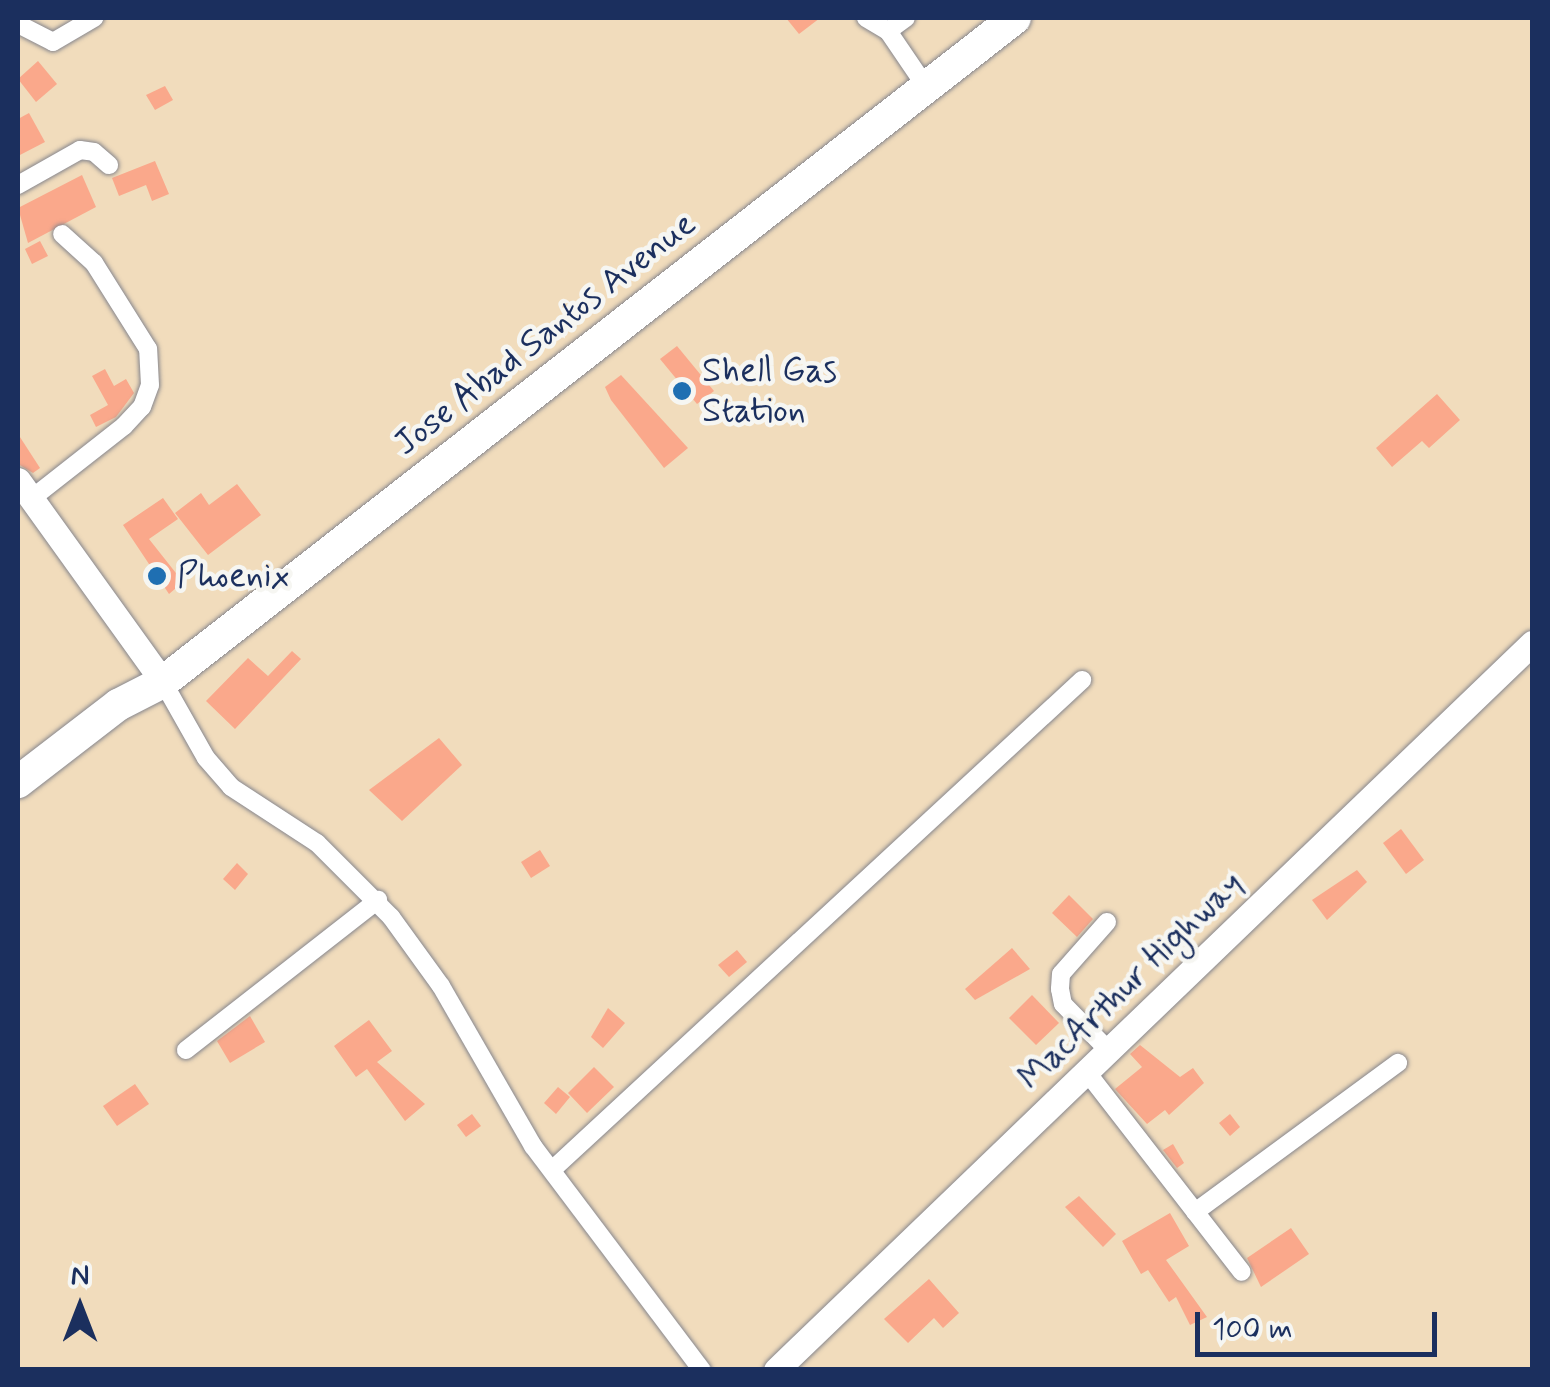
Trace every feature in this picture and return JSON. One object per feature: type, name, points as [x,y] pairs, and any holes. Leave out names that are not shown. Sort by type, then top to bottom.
[{"type":"highway","name":"Jose Abad Santos Avenue","points":[[18,782],[921,80],[990,18]]},
{"type":"highway","name":"Jose Abad Santos Avenue","points":[[921,80],[1015,18]]},
{"type":"main road","points":[[24,489],[157,674]]},
{"type":"main road","name":"MacArthur Highway","points":[[776,1370],[1532,643]]},
{"type":"street","points":[[18,24],[53,42],[94,18]]},
{"type":"street","points":[[866,18],[888,32],[921,80]]},
{"type":"street","points":[[888,32],[906,18]]},
{"type":"street","points":[[18,185],[80,150],[94,152],[109,165]]},
{"type":"street","points":[[24,489],[124,426],[142,407],[150,385],[148,349],[94,263],[62,234]]},
{"type":"street","points":[[157,674],[206,758],[231,787],[317,843],[378,900],[441,986],[504,1103],[702,1370]]},
{"type":"street","points":[[552,1170],[1082,680]]},
{"type":"street","points":[[186,1050],[378,900]]},
{"type":"street","points":[[1107,922],[1060,974],[1060,989],[1063,1004],[1109,1051]]},
{"type":"street","points":[[1196,1212],[1398,1063]]},
{"type":"street","points":[[1086,1071],[1242,1272]]},
{"type":"building","points":[[786,18],[820,18],[799,34]]},
{"type":"building","points":[[38,61],[57,84],[36,102],[18,79]]},
{"type":"building","points":[[165,86],[173,100],[155,110],[146,95]]},
{"type":"building","points":[[29,113],[45,142],[18,156],[18,119]]},
{"type":"building","points":[[155,161],[169,194],[152,201],[146,185],[119,196],[112,178]]},
{"type":"building","points":[[82,175],[96,207],[28,243],[18,208]]},
{"type":"building","points":[[40,241],[48,256],[32,264],[25,249]]},
{"type":"building","points":[[677,346],[714,391],[697,404],[660,359]]},
{"type":"building","points":[[105,369],[114,386],[126,379],[134,393],[116,417],[96,427],[90,415],[108,405],[92,376]]},
{"type":"building","points":[[621,375],[688,448],[664,468],[611,400],[605,387]]},
{"type":"building","points":[[1437,394],[1460,420],[1429,448],[1422,441],[1392,467],[1376,448]]},
{"type":"building","points":[[18,434],[40,468],[33,473],[18,464]]},
{"type":"building","points":[[237,484],[261,515],[208,555],[175,513],[201,493],[209,505]]},
{"type":"building","points":[[163,498],[178,519],[149,539],[183,582],[169,594],[123,525]]},
{"type":"building","points":[[292,651],[301,659],[235,729],[206,701],[248,658],[268,676]]},
{"type":"building","points":[[439,738],[462,765],[402,821],[369,790]]},
{"type":"building","points":[[1401,829],[1424,860],[1406,874],[1383,843]]},
{"type":"building","points":[[540,850],[550,866],[531,878],[521,862]]},
{"type":"building","points":[[237,863],[248,874],[235,890],[223,879]]},
{"type":"building","points":[[1357,870],[1367,882],[1327,920],[1312,900]]},
{"type":"building","points":[[1069,895],[1093,919],[1077,937],[1052,913]]},
{"type":"building","points":[[1012,948],[1030,969],[975,1000],[965,989]]},
{"type":"building","points":[[737,950],[747,962],[729,977],[718,965]]},
{"type":"building","points":[[1032,995],[1059,1023],[1036,1045],[1009,1018]]},
{"type":"building","points":[[608,1008],[625,1023],[603,1048],[591,1037]]},
{"type":"building","points":[[250,1016],[265,1042],[230,1063],[217,1041]]},
{"type":"building","points":[[369,1020],[392,1051],[377,1062],[425,1104],[405,1121],[367,1069],[356,1077],[334,1046]]},
{"type":"building","points":[[1140,1045],[1180,1077],[1193,1068],[1204,1083],[1169,1115],[1165,1110],[1147,1124],[1115,1089],[1142,1067],[1130,1054]]},
{"type":"building","points":[[594,1067],[614,1087],[587,1113],[568,1093]]},
{"type":"building","points":[[135,1084],[149,1104],[117,1126],[103,1106]]},
{"type":"building","points":[[558,1087],[570,1097],[556,1114],[544,1103]]},
{"type":"building","points":[[472,1114],[481,1126],[466,1137],[457,1125]]},
{"type":"building","points":[[1230,1114],[1240,1127],[1230,1136],[1219,1123]]},
{"type":"building","points":[[1173,1144],[1184,1163],[1177,1168],[1163,1150]]},
{"type":"building","points":[[1079,1196],[1116,1234],[1103,1247],[1065,1207]]},
{"type":"building","points":[[1170,1213],[1189,1246],[1166,1260],[1207,1317],[1190,1325],[1176,1297],[1169,1302],[1148,1270],[1141,1274],[1122,1241]]},
{"type":"building","points":[[1291,1228],[1309,1254],[1261,1287],[1247,1258]]},
{"type":"building","points":[[929,1279],[959,1313],[943,1328],[934,1318],[908,1343],[884,1319]]},
{"type":"place","name":"Shell Gas Station","points":[[682,391]]},
{"type":"place","name":"Phoenix","points":[[157,576]]}]
